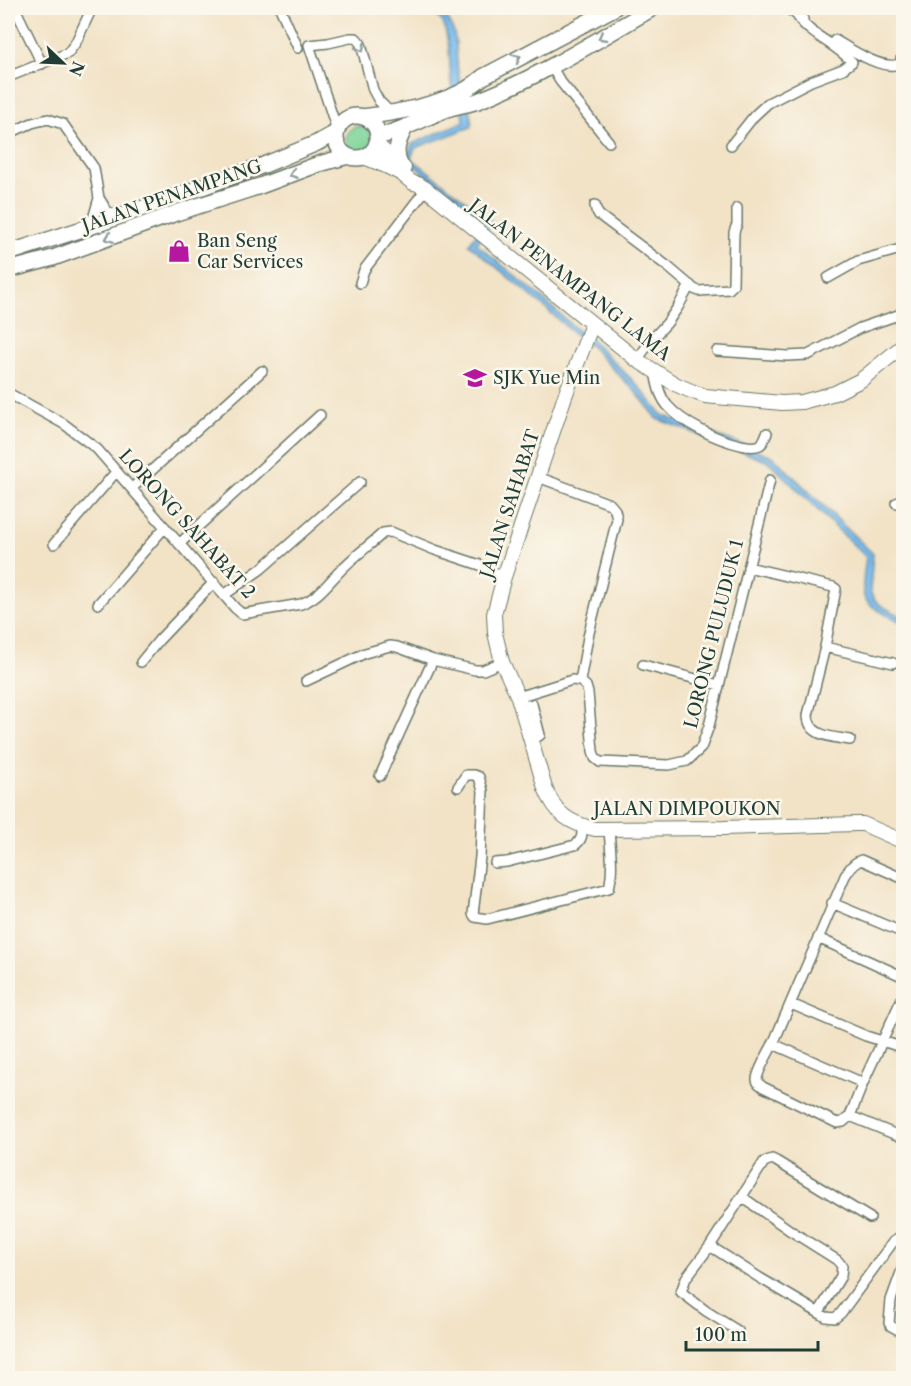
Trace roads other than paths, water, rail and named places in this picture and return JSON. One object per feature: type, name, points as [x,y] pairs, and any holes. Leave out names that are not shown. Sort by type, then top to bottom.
[{"type":"main road","points":[[469,96],[483,77],[614,8]]},
{"type":"main road","points":[[446,103],[405,128],[377,140],[371,152],[356,157],[341,151],[336,142],[337,131],[347,119],[392,114],[429,104],[446,103],[513,85],[653,8]]},
{"type":"main road","points":[[362,117],[373,124],[377,140]]},
{"type":"main road","points":[[400,165],[396,151],[398,140],[405,128]]},
{"type":"main road","name":"JALAN PENAMPANG","points":[[8,252],[125,215],[264,165],[317,143],[337,131]]},
{"type":"main road","name":"JALAN PENAMPANG","points":[[8,270],[53,258],[319,164],[356,157]]},
{"type":"street","points":[[15,8],[42,64]]},
{"type":"street","points":[[8,77],[68,53],[73,48],[92,8]]},
{"type":"street","points":[[280,8],[298,48]]},
{"type":"street","points":[[793,8],[791,11],[798,17],[872,61],[894,66],[900,64],[901,59]]},
{"type":"street","points":[[730,145],[768,103],[811,81],[843,69],[852,62],[846,55],[803,25],[798,17]]},
{"type":"street","points":[[337,131],[309,45],[356,38],[361,44],[373,90],[379,101],[392,114]]},
{"type":"street","points":[[551,66],[560,81],[609,142]]},
{"type":"street","points":[[8,130],[14,131],[48,119],[63,124],[94,168],[99,198],[107,211],[125,215]]},
{"type":"street","name":"JALAN PENAMPANG LAMA","points":[[377,140],[422,186],[592,324],[638,360],[691,392],[705,396],[782,403],[802,402],[835,393],[855,384],[903,345]]},
{"type":"street","name":"JALAN PENAMPANG LAMA","points":[[356,157],[400,173],[413,183],[422,186]]},
{"type":"street","points":[[360,283],[364,270],[422,186]]},
{"type":"street","points":[[80,230],[93,219],[99,198]]},
{"type":"street","points":[[595,205],[598,215],[699,291],[732,288],[737,208]]},
{"type":"street","points":[[828,278],[858,261],[903,248]]},
{"type":"street","points":[[638,360],[672,315],[690,285]]},
{"type":"street","points":[[717,351],[786,356],[808,354],[860,328],[903,313]]},
{"type":"street","name":"JALAN SAHABAT","points":[[519,702],[501,662],[493,624],[494,614],[504,577],[565,396],[592,324]]},
{"type":"street","points":[[655,370],[660,394],[666,404],[683,420],[711,436],[756,446],[764,441],[767,433]]},
{"type":"street","points":[[132,488],[262,371]]},
{"type":"street","name":"LORONG SAHABAT 2","points":[[8,393],[64,424],[97,449],[242,614],[309,601],[383,533],[391,532],[480,565],[504,577]]},
{"type":"street","points":[[179,544],[320,415]]},
{"type":"street","points":[[54,544],[116,472]]},
{"type":"street","points":[[519,702],[572,680],[580,681],[590,627],[617,519],[615,510],[610,504],[538,477]]},
{"type":"street","name":"LORONG PULUDUK 1","points":[[580,681],[586,686],[588,693],[593,751],[595,758],[600,762],[669,765],[687,761],[701,748],[710,726],[770,480]]},
{"type":"street","points":[[224,595],[261,569],[360,482]]},
{"type":"street","points":[[98,604],[165,527]]},
{"type":"street","points":[[748,567],[833,586],[836,589],[808,721],[818,734],[850,740]]},
{"type":"street","points":[[141,662],[213,582]]},
{"type":"street","points":[[306,681],[364,653],[390,646],[475,670],[483,670],[501,662]]},
{"type":"street","points":[[825,647],[893,663]]},
{"type":"street","points":[[380,776],[433,660]]},
{"type":"street","points":[[643,665],[719,685]]},
{"type":"street","name":"JALAN DIMPOUKON","points":[[519,702],[545,788],[553,805],[564,817],[581,826],[609,829],[863,824],[903,842]]},
{"type":"street","points":[[458,787],[466,775],[474,775],[480,780],[483,791],[480,857],[473,914],[476,917],[487,919],[609,888],[611,865],[609,829]]},
{"type":"street","points":[[495,863],[575,845],[579,843],[583,835],[581,826]]},
{"type":"street","points":[[903,879],[861,860],[855,862],[844,876],[759,1074],[757,1079],[759,1084],[837,1123],[843,1122],[850,1116],[903,994]]},
{"type":"street","points":[[832,903],[903,933]]},
{"type":"street","points":[[818,938],[903,977]]},
{"type":"street","points":[[791,1004],[866,1036],[903,1048]]},
{"type":"street","points":[[773,1044],[863,1083]]},
{"type":"street","points":[[850,1116],[903,1138]]},
{"type":"street","points":[[738,1331],[681,1292],[686,1278],[710,1246],[764,1162],[772,1159],[870,1218]]},
{"type":"street","points":[[742,1197],[837,1260],[842,1266],[841,1276],[819,1312]]},
{"type":"street","points":[[710,1246],[819,1312],[835,1318],[841,1313],[892,1242],[903,1235]]},
{"type":"street","points":[[903,1264],[891,1300],[889,1323],[903,1333]]},
{"type":"water","points":[[427,8],[438,8],[451,26],[456,43],[461,87],[472,121],[471,127],[415,148],[411,158],[493,222],[477,243],[478,245],[593,341],[638,386],[662,415],[772,456],[873,554],[870,589],[872,595],[878,603],[903,617],[903,623],[875,608],[866,600],[863,586],[866,557],[769,462],[658,419],[635,391],[591,346],[469,244],[485,222],[406,159],[412,144],[465,121],[451,82],[449,48],[443,22]]},
{"type":"place","name":"Ban Seng Car Services","points":[[179,251]]},
{"type":"place","name":"SJK Yue Min","points":[[475,378]]}]
